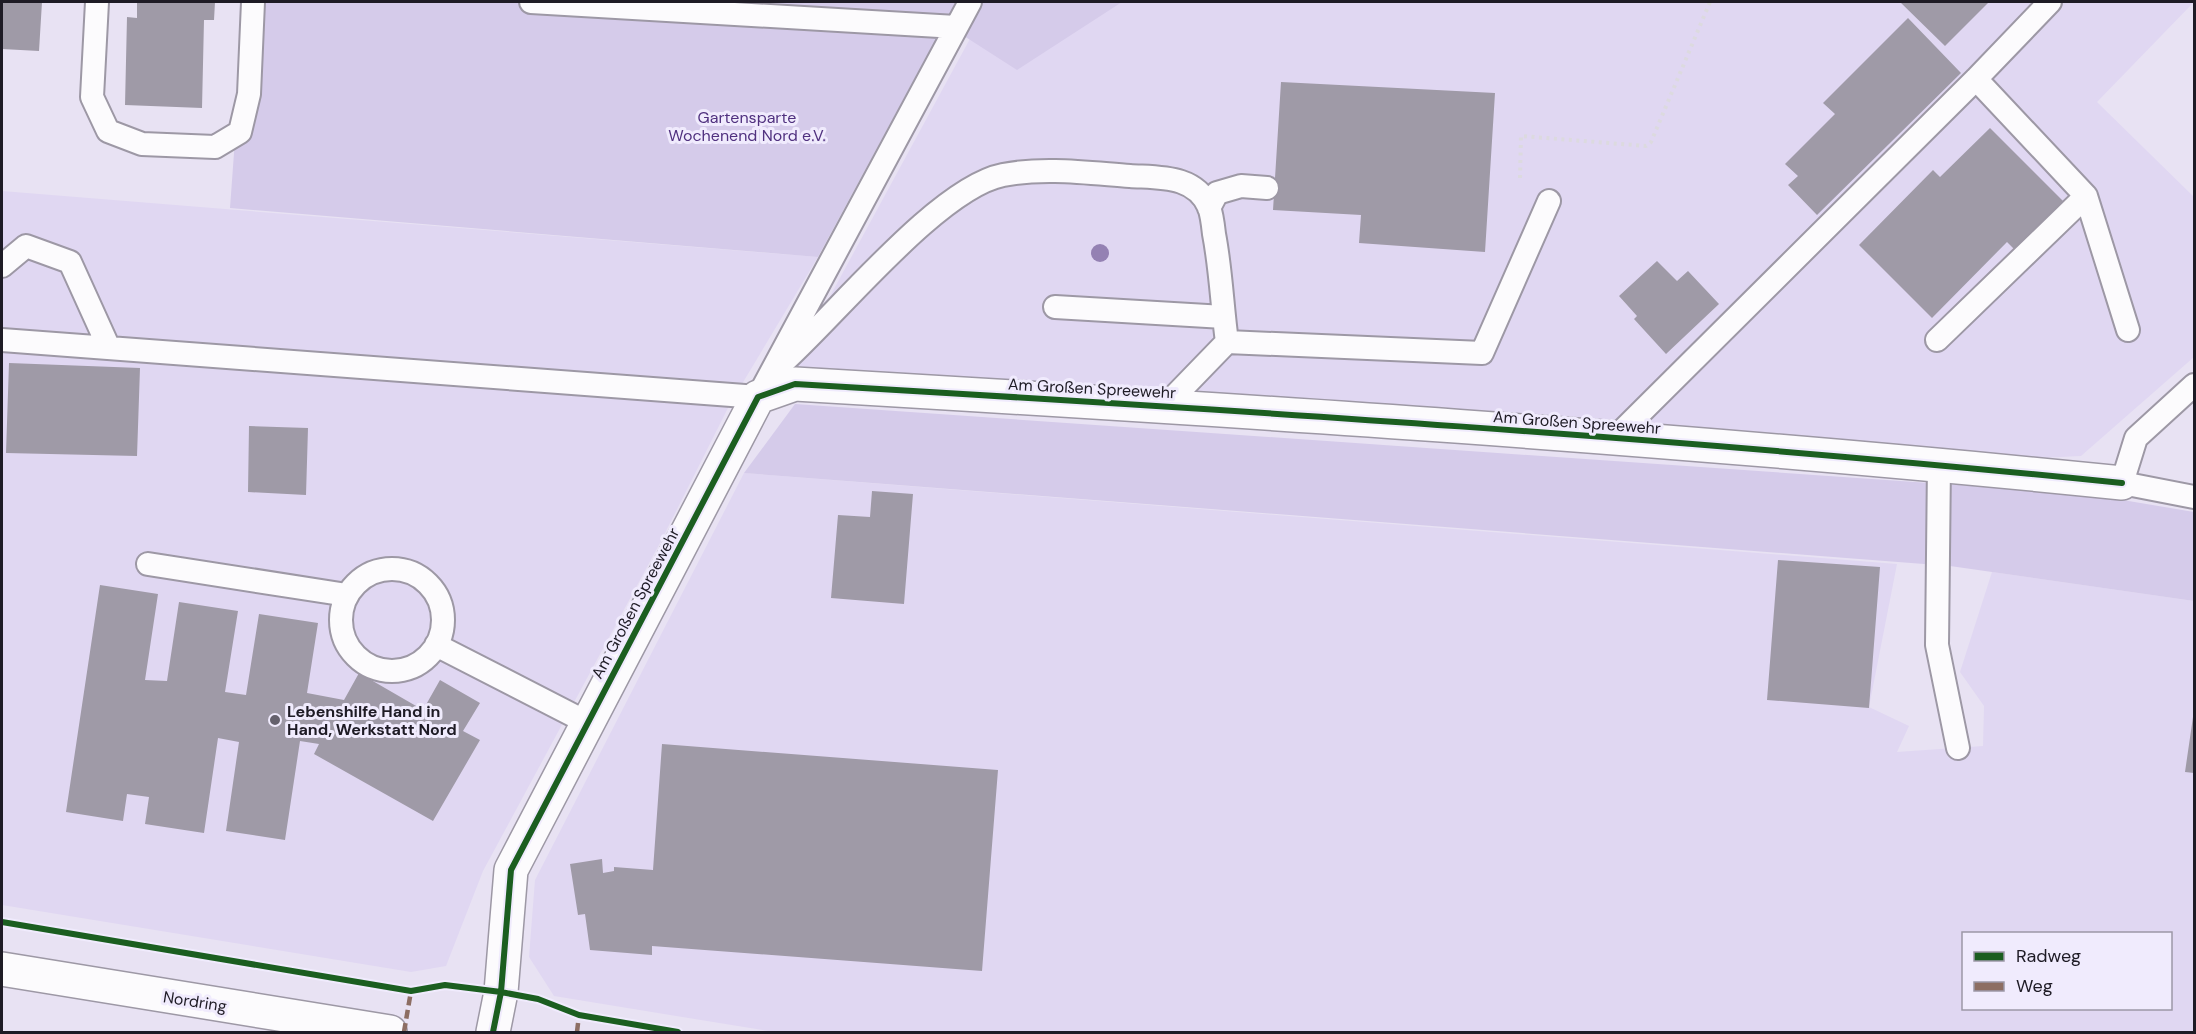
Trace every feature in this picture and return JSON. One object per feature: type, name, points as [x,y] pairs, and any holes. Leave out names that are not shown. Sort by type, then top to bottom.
[{"type":"street","name":"Am Großen Spreewehr","points":[[493,1032],[501,992],[511,870],[763,386],[795,384],[1165,405],[1939,464],[2122,483]]},
{"type":"street","name":"Nordring","points":[[2,969],[390,1032]]},
{"type":"lane","points":[[97,2],[92,96],[108,131],[142,144],[215,147],[240,132],[249,94],[253,2]]},
{"type":"lane","points":[[531,2],[956,27]]},
{"type":"lane","points":[[763,386],[970,2]]},
{"type":"lane","points":[[1615,438],[1976,78],[2049,2]]},
{"type":"lane","points":[[1976,78],[2086,196],[2128,330]]},
{"type":"lane","points":[[2,340],[763,386],[922,226],[964,191],[1001,175],[1053,171],[1178,179],[1197,189],[1209,208],[1222,275],[1227,342]]},
{"type":"lane","points":[[1209,208],[1217,193],[1240,186],[1267,188]]},
{"type":"lane","points":[[1937,340],[2086,196]]},
{"type":"lane","points":[[1165,405],[1227,342],[1482,353],[1549,201]]},
{"type":"lane","points":[[2,266],[26,246],[70,262],[109,348]]},
{"type":"lane","points":[[1055,307],[1224,317]]},
{"type":"lane","points":[[2122,483],[2136,438],[2194,385]]},
{"type":"lane","points":[[1939,464],[1936,645],[1959,748]]},
{"type":"lane","name":"Am Großen Spreewehr","points":[[2122,483],[2194,497]]},
{"type":"lane","points":[[148,564],[348,595]]},
{"type":"lane","points":[[386,569],[402,569],[417,575],[430,585],[439,598],[443,622],[436,645],[425,659],[410,667],[393,670],[375,668],[359,659],[348,646],[342,630],[341,612],[348,595],[357,582],[371,573],[386,569]]},
{"type":"lane","points":[[436,645],[588,723]]},
{"type":"path","points":[[1520,178],[1521,136],[1646,146],[1651,142],[1710,2]]},
{"type":"shaded area","points":[[990,2],[2194,2],[2097,102],[2194,197],[2194,357],[2081,456],[2039,458],[791,368]]},
{"type":"shaded area","points":[[2,191],[818,257],[730,404],[660,543],[483,871],[446,966],[411,972],[2,905]]},
{"type":"shaded area","points":[[744,473],[1897,564],[1869,707],[1909,726],[1897,752],[1983,746],[1984,706],[1960,672],[1992,572],[2194,601],[2194,1032],[774,1032],[554,996],[529,957],[535,880]]},
{"type":"green space","name":"Gartensparte Wochenend Nord e.V.","points":[[245,2],[956,2],[818,257],[230,208]]},
{"type":"green space","points":[[983,2],[1122,2],[1017,70],[964,36]]},
{"type":"green space","points":[[795,404],[2087,494],[2194,512],[2194,601],[1950,566],[744,473]]},
{"type":"building","points":[[2,2],[42,2],[39,51],[2,49]]},
{"type":"building","points":[[137,2],[215,2],[214,20],[204,20],[202,108],[125,105],[127,17],[137,18]]},
{"type":"building","points":[[1900,2],[1989,2],[1945,46]]},
{"type":"building","points":[[1908,18],[1961,73],[1817,215],[1788,185],[1798,176],[1785,164],[1835,114],[1823,103]]},
{"type":"building","points":[[1281,82],[1495,93],[1485,252],[1359,243],[1361,215],[1273,210]]},
{"type":"building","points":[[1990,128],[2064,202],[2015,250],[2007,242],[1932,318],[1859,245],[1933,170],[1940,177]]},
{"type":"building","points":[[1657,261],[1677,281],[1688,271],[1719,304],[1666,354],[1634,319],[1637,316],[1619,296]]},
{"type":"building","points":[[9,363],[140,368],[137,456],[6,453]]},
{"type":"building","points":[[249,426],[308,428],[306,495],[248,492]]},
{"type":"building","points":[[872,491],[913,494],[904,604],[831,598],[838,515],[870,517]]},
{"type":"building","points":[[1778,560],[1880,567],[1869,708],[1767,700]]},
{"type":"building","name":"Lebenshilfe Hand in Hand, Werkstatt Nord","points":[[100,585],[158,594],[145,680],[167,681],[179,602],[238,611],[225,692],[246,695],[259,614],[318,623],[307,693],[344,700],[359,673],[423,710],[440,680],[480,703],[463,731],[480,740],[433,821],[314,754],[319,744],[300,741],[285,840],[226,831],[239,742],[218,738],[204,833],[145,824],[149,797],[127,794],[123,821],[66,812]]},
{"type":"building","points":[[2194,717],[2194,773],[2185,772]]},
{"type":"building","points":[[662,744],[998,770],[982,971],[652,946],[652,955],[590,950],[585,914],[578,915],[570,864],[602,859],[603,873],[614,871],[614,867],[653,870]]},
{"type":"marked path","points":[[404,1032],[411,991]]},
{"type":"marked path","points":[[577,1032],[579,1015]]},
{"type":"cycle path","points":[[493,1032],[501,992],[511,870],[758,397],[795,384],[1459,426],[1791,452],[2122,483]]},
{"type":"cycle path","points":[[2,922],[411,991],[445,985],[501,992],[538,999],[579,1015],[678,1032]]},
{"type":"place","name":"Lebenshilfe Hand in Hand, Werkstatt Nord","points":[[275,720]]}]
